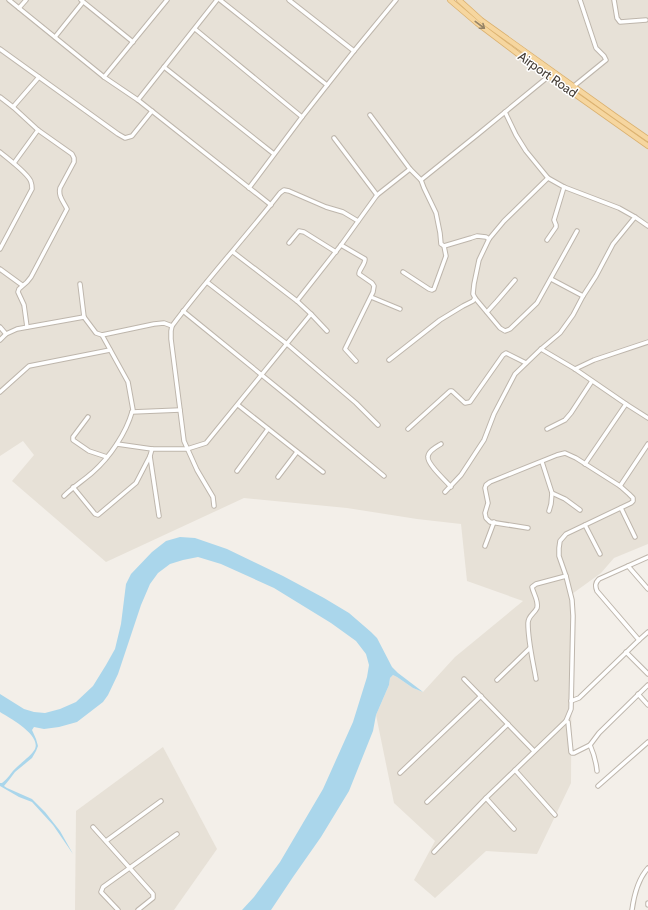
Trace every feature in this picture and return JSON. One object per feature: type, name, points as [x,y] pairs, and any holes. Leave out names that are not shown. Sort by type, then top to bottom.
[{"type":"main road","name":"Airport Road","points":[[450,0],[477,24],[648,146]]},
{"type":"main road","name":"Airport Road","points":[[459,0],[487,24],[648,139]]},
{"type":"street","points":[[9,0],[104,77],[138,100],[271,205]]},
{"type":"street","points":[[19,8],[26,0]]},
{"type":"street","points":[[104,77],[167,0]]},
{"type":"street","points":[[138,100],[217,0]]},
{"type":"street","points":[[220,0],[327,85]]},
{"type":"street","points":[[290,0],[354,51]]},
{"type":"street","points":[[249,188],[327,85],[396,0]]},
{"type":"street","points":[[574,86],[606,60],[596,48],[580,0]]},
{"type":"street","points":[[614,0],[617,18],[620,22],[646,20]]},
{"type":"street","points":[[55,37],[82,1],[133,42]]},
{"type":"street","points":[[195,28],[302,117]]},
{"type":"street","points":[[0,49],[125,138],[132,136],[152,111]]},
{"type":"street","points":[[164,67],[274,154]]},
{"type":"street","points":[[421,180],[550,76]]},
{"type":"street","points":[[13,107],[39,77]]},
{"type":"street","points":[[0,97],[38,130],[72,154],[74,158],[74,162],[59,192],[67,210],[31,277],[22,285],[18,292],[24,305],[27,327]]},
{"type":"street","points":[[505,112],[516,135],[526,151],[548,178],[564,187],[619,208],[648,226]]},
{"type":"street","points":[[370,115],[410,169],[421,180],[436,213],[441,244],[444,246],[446,256],[434,289],[429,289],[403,272]]},
{"type":"street","points":[[14,163],[38,130]]},
{"type":"street","points":[[334,138],[377,195]]},
{"type":"street","points":[[0,249],[32,189],[30,180],[14,163],[1,155]]},
{"type":"street","points":[[297,301],[336,252],[377,195],[410,169]]},
{"type":"street","points":[[548,178],[504,221],[489,239],[479,260],[473,294],[500,328],[505,331],[510,329],[537,303],[577,231]]},
{"type":"street","points":[[547,240],[556,227],[554,220],[564,187]]},
{"type":"street","points":[[214,506],[213,497],[184,441],[171,339],[172,326],[193,297],[233,252],[284,190],[288,190],[343,212],[358,221]]},
{"type":"street","points":[[445,492],[462,475],[484,440],[494,414],[515,374],[560,333],[573,315],[613,244],[635,217]]},
{"type":"street","points":[[289,243],[299,231],[304,232],[336,252]]},
{"type":"street","points":[[444,246],[477,236],[486,236],[489,239]]},
{"type":"street","points":[[341,245],[365,259],[359,274],[374,286],[371,297],[345,349],[356,361]]},
{"type":"street","points":[[233,252],[297,301],[327,331]]},
{"type":"street","points":[[0,269],[22,285]]},
{"type":"street","points":[[550,279],[583,296]]},
{"type":"street","points":[[487,312],[515,280]]},
{"type":"street","points":[[207,282],[287,344],[378,425]]},
{"type":"street","points":[[80,284],[84,317],[96,333],[102,335],[164,323],[172,326]]},
{"type":"street","points":[[371,297],[400,309]]},
{"type":"street","points":[[389,360],[440,320],[473,301],[475,298]]},
{"type":"street","points":[[183,311],[384,476]]},
{"type":"street","points":[[117,444],[152,449],[187,449],[206,443],[311,314]]},
{"type":"street","points":[[0,340],[6,334],[16,329],[84,317]]},
{"type":"street","points":[[0,327],[6,334]]},
{"type":"street","points":[[64,496],[93,472],[107,457],[117,444],[133,410],[128,382],[102,335]]},
{"type":"street","points":[[575,369],[594,360],[648,342]]},
{"type":"street","points":[[541,349],[575,369],[648,418]]},
{"type":"street","points":[[0,392],[29,366],[110,350]]},
{"type":"street","points":[[408,429],[452,391],[465,403],[470,402],[502,355],[506,353],[526,363]]},
{"type":"street","points":[[547,428],[565,420],[592,381]]},
{"type":"street","points":[[585,464],[626,404]]},
{"type":"street","points":[[238,405],[323,472]]},
{"type":"street","points":[[132,412],[180,410]]},
{"type":"street","points":[[88,417],[73,437],[73,440],[89,451],[107,457]]},
{"type":"street","points":[[237,471],[268,429]]},
{"type":"street","points":[[441,444],[429,453],[428,461],[451,487]]},
{"type":"street","points":[[620,486],[648,444]]},
{"type":"street","points":[[73,487],[95,514],[98,515],[136,483],[152,449]]},
{"type":"street","points":[[278,477],[297,452]]},
{"type":"street","points":[[434,852],[486,798],[566,720],[571,709],[573,616],[572,600],[559,556],[560,541],[566,534],[631,503],[633,498],[620,486],[576,458],[565,454],[556,455],[486,485],[485,488],[488,503],[485,513],[486,518],[490,522],[528,528]]},
{"type":"street","points":[[150,456],[159,516]]},
{"type":"street","points":[[542,462],[552,493],[549,511]]},
{"type":"street","points":[[552,493],[565,499],[580,510]]},
{"type":"street","points":[[621,508],[634,537]]},
{"type":"street","points":[[485,546],[494,522]]},
{"type":"street","points":[[585,525],[600,554]]},
{"type":"street","points":[[639,640],[597,591],[595,586],[596,582],[600,579],[648,557]]},
{"type":"street","points":[[628,566],[648,589]]},
{"type":"street","points":[[536,679],[530,648],[528,619],[537,608],[538,603],[532,587],[536,584],[566,576]]},
{"type":"street","points":[[571,701],[579,698],[648,632]]},
{"type":"street","points":[[497,680],[530,648]]},
{"type":"street","points":[[626,652],[648,674]]},
{"type":"street","points":[[464,679],[534,751]]},
{"type":"street","points":[[566,720],[568,722],[572,753],[590,745],[599,733],[648,685]]},
{"type":"street","points":[[638,694],[648,705]]},
{"type":"street","points":[[400,773],[481,696]]},
{"type":"street","points":[[427,802],[508,724]]},
{"type":"street","points":[[598,786],[648,742]]},
{"type":"street","points":[[590,745],[596,762],[597,771]]},
{"type":"street","points":[[515,770],[555,815]]},
{"type":"street","points":[[486,798],[514,829]]},
{"type":"street","points":[[106,840],[160,801]]},
{"type":"street","points":[[93,827],[130,867],[153,896],[138,910]]},
{"type":"street","points":[[118,910],[101,892],[103,887],[177,834]]},
{"type":"street","points":[[632,910],[640,878],[648,868]]},
{"type":"shaded area","points":[[0,0],[648,0],[648,544],[614,558],[601,573],[572,594],[571,783],[537,854],[486,851],[435,898],[414,880],[435,841],[394,803],[376,715],[389,685],[390,678],[393,675],[413,688],[423,692],[455,657],[523,601],[467,581],[461,524],[347,508],[244,498],[106,562],[12,481],[34,455],[23,441],[0,456]]},
{"type":"shaded area","points":[[163,747],[217,849],[174,910],[75,910],[76,811]]},
{"type":"water","points":[[180,537],[195,538],[227,549],[283,576],[349,613],[377,638],[392,667],[423,692],[413,688],[393,675],[390,678],[389,685],[376,715],[373,731],[349,791],[321,837],[271,910],[242,910],[254,897],[280,862],[323,789],[353,722],[367,677],[369,665],[366,654],[356,641],[331,623],[274,588],[221,564],[198,557],[170,564],[158,573],[150,584],[141,605],[118,674],[103,702],[77,722],[44,729],[34,727],[32,730],[38,746],[36,751],[32,758],[15,772],[4,786],[32,799],[45,812],[60,831],[73,854],[53,825],[32,802],[19,797],[0,786],[0,783],[2,783],[31,754],[35,749],[36,744],[24,728],[0,712],[0,694],[24,709],[34,712],[45,713],[60,709],[76,702],[93,686],[115,649],[121,624],[126,584],[131,574],[152,552],[166,541]]}]
